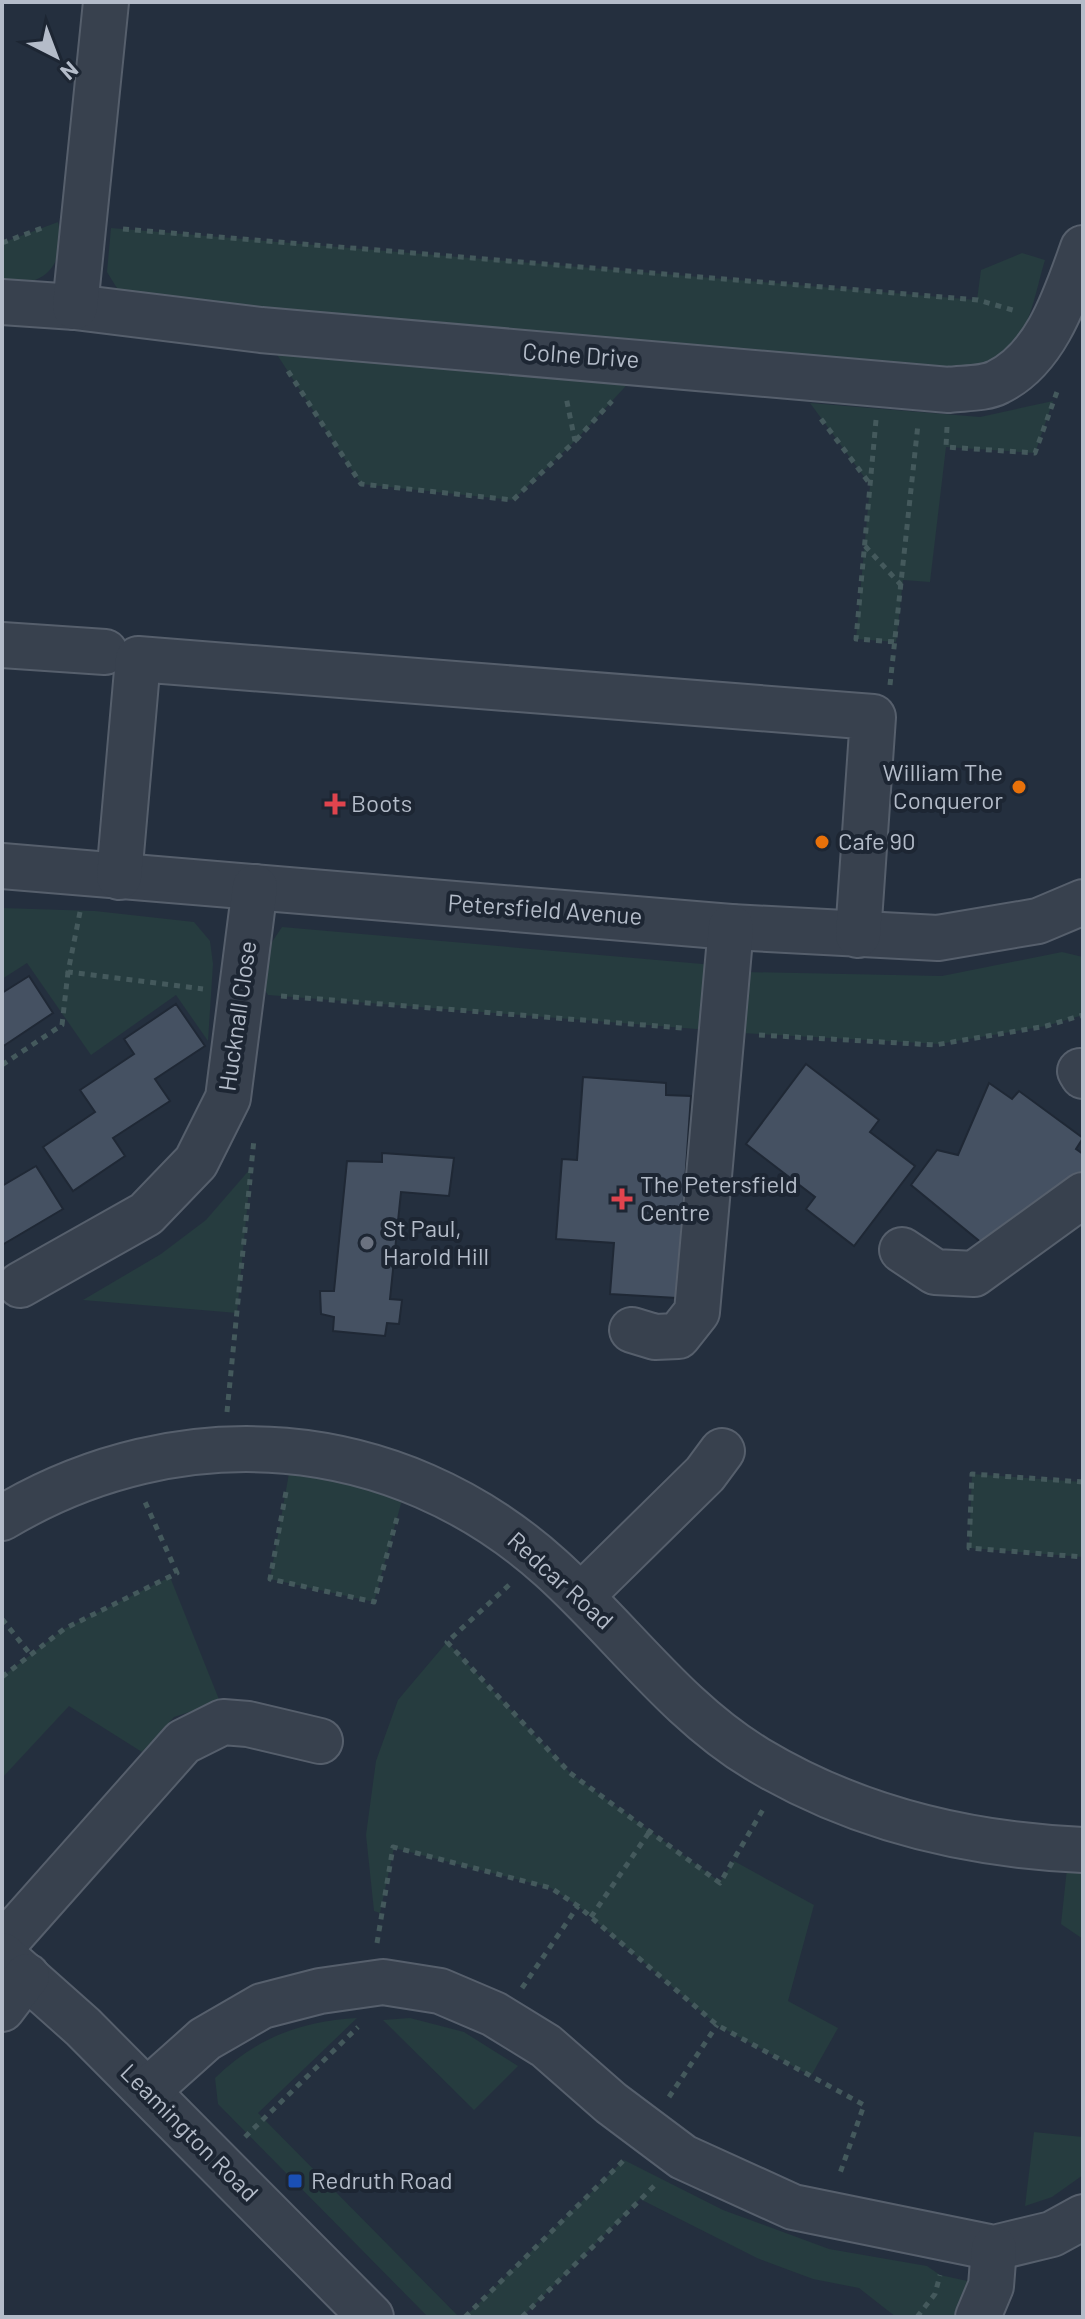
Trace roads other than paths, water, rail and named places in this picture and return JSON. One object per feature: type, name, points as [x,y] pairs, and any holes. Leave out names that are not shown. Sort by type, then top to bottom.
[{"type":"street","points":[[75,307],[106,2]]},
{"type":"street","name":"Colne Drive","points":[[2,302],[75,307],[261,330],[949,390],[997,383],[1031,354],[1056,321],[1083,248]]},
{"type":"street","points":[[2,645],[105,652]]},
{"type":"street","points":[[104,876],[138,659],[873,717],[858,935]]},
{"type":"street","name":"Petersfield Avenue","points":[[2,866],[731,927],[938,938],[1038,921],[1083,902]]},
{"type":"street","name":"Hucknall Close","points":[[20,1285],[146,1214],[196,1162],[228,1098],[255,887]]},
{"type":"street","points":[[632,1330],[655,1337],[678,1336],[697,1312],[731,927]]},
{"type":"street","points":[[902,1250],[935,1272],[974,1274],[1083,1195]]},
{"type":"street","name":"Redcar Road","points":[[2,1518],[53,1490],[96,1472],[224,1448],[293,1451],[365,1464],[408,1478],[489,1518],[581,1596],[690,1708],[755,1758],[883,1819],[948,1836],[1083,1850]]},
{"type":"street","points":[[581,1596],[705,1474],[722,1451]]},
{"type":"street","points":[[8,1972],[183,1742],[223,1722],[248,1724],[320,1741]]},
{"type":"street","name":"Leamington Road","points":[[8,1972],[148,2090],[371,2317]]},
{"type":"street","points":[[148,2090],[205,2039],[262,2006],[320,1991],[383,1982],[440,1991],[502,2019],[546,2046],[611,2103],[683,2157],[793,2207],[994,2248],[1052,2234],[1083,2217]]},
{"type":"street","points":[[978,2317],[991,2286],[994,2248]]},
{"type":"place","name":"William The Conqueror","points":[[1019,787]]},
{"type":"place","name":"Boots","points":[[335,804]]},
{"type":"place","name":"Cafe 90","points":[[822,842]]},
{"type":"place","name":"The Petersfield Centre","points":[[622,1199]]},
{"type":"place","name":"St Paul, Harold Hill","points":[[367,1243]]},
{"type":"place","name":"Redruth Road","points":[[295,2181]]}]
